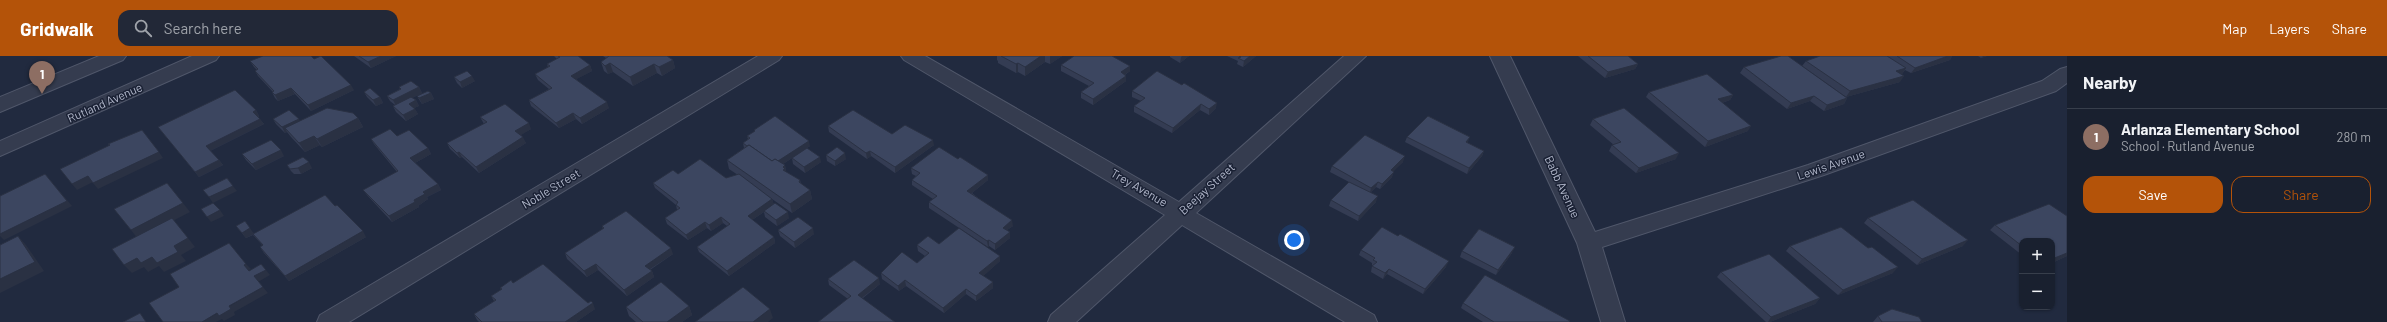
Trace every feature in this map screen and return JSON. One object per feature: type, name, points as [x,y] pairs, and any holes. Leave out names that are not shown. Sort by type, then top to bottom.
[{"type":"street","points":[[0,103],[42,70],[77,56]]},
{"type":"street","points":[[0,103],[116,56]]},
{"type":"street","name":"Rutland Avenue","points":[[0,149],[209,56]]},
{"type":"street","name":"Noble Street","points":[[329,322],[772,56]]},
{"type":"street","name":"Trey Avenue","points":[[911,56],[1366,322]]},
{"type":"street","name":"Beejay Street","points":[[1060,322],[1356,56]]},
{"type":"street","name":"Babb Avenue","points":[[1500,56],[1589,243],[1613,322]]},
{"type":"street","name":"Lewis Avenue","points":[[1589,243],[1824,168],[2049,86],[2067,73]]},
{"type":"building","points":[[263,56],[311,56],[314,59],[321,56],[351,85],[308,105],[291,88],[275,95],[272,92],[274,91],[255,71],[258,69],[250,61]]},
{"type":"building","points":[[359,56],[381,56],[368,62]]},
{"type":"building","points":[[558,56],[578,56],[590,65],[571,76],[607,102],[580,118],[573,113],[556,123],[529,100],[552,88],[535,74],[550,66],[547,64],[560,57]]},
{"type":"building","points":[[609,56],[667,56],[673,60],[659,67],[654,64],[630,77],[610,63],[605,66],[601,62]]},
{"type":"building","points":[[1001,56],[1041,56],[1025,67]]},
{"type":"building","points":[[1074,56],[1112,56],[1130,66],[1121,72],[1126,76],[1093,99],[1081,92],[1094,83],[1061,65]]},
{"type":"building","points":[[1239,56],[1250,56],[1244,61],[1238,58],[1241,57]]},
{"type":"building","points":[[1588,56],[1628,56],[1638,64],[1608,72]]},
{"type":"building","points":[[1781,56],[1788,56],[1847,98],[1827,105],[1814,96],[1791,103],[1744,67]]},
{"type":"building","points":[[1820,56],[1887,56],[1906,68],[1896,71],[1904,76],[1850,91],[1806,61]]},
{"type":"building","points":[[1897,56],[1948,56],[1915,68]]},
{"type":"building","points":[[467,71],[472,76],[460,82],[454,77]]},
{"type":"building","points":[[1157,71],[1182,85],[1184,83],[1217,103],[1209,109],[1201,104],[1173,128],[1134,106],[1145,98],[1132,91]]},
{"type":"building","points":[[1707,74],[1733,95],[1718,99],[1751,126],[1708,141],[1649,92]]},
{"type":"building","points":[[411,81],[419,87],[393,100],[387,96],[401,89],[399,87]]},
{"type":"building","points":[[370,88],[380,97],[373,100],[364,92]]},
{"type":"building","points":[[235,90],[256,110],[253,112],[260,119],[206,146],[219,160],[195,172],[158,127]]},
{"type":"building","points":[[428,91],[431,93],[419,98],[417,96]]},
{"type":"building","points":[[411,97],[416,100],[409,104],[415,109],[403,115],[393,106]]},
{"type":"building","points":[[505,104],[529,123],[515,131],[523,137],[476,167],[459,152],[457,153],[447,143],[487,122],[480,117]]},
{"type":"building","points":[[327,108],[353,113],[358,118],[317,139],[314,136],[299,143],[285,128]]},
{"type":"building","points":[[1624,108],[1679,153],[1639,168],[1612,145],[1621,142],[1593,119]]},
{"type":"building","points":[[289,110],[299,119],[282,127],[273,119]]},
{"type":"building","points":[[853,110],[892,134],[905,125],[933,140],[895,167],[870,151],[866,153],[828,126]]},
{"type":"building","points":[[775,116],[809,141],[778,161],[775,159],[772,161],[749,145],[747,146],[743,143],[750,138],[747,136],[755,131],[754,130]]},
{"type":"building","points":[[1428,116],[1470,137],[1466,142],[1484,151],[1469,168],[1407,137]]},
{"type":"building","points":[[390,129],[397,136],[409,130],[428,148],[410,158],[438,184],[423,192],[425,194],[414,200],[415,202],[389,216],[363,190],[398,171],[371,139]]},
{"type":"building","points":[[142,130],[159,152],[93,183],[88,176],[72,184],[60,169],[110,145],[108,144]]},
{"type":"building","points":[[1365,135],[1405,156],[1391,170],[1394,172],[1382,184],[1378,182],[1371,188],[1332,166]]},
{"type":"building","points":[[271,140],[281,150],[252,164],[242,154]]},
{"type":"building","points":[[749,145],[772,161],[775,159],[785,165],[783,167],[785,169],[783,170],[800,180],[799,182],[810,190],[790,204],[727,160]]},
{"type":"building","points":[[837,147],[845,153],[835,161],[826,155]]},
{"type":"building","points":[[939,147],[958,159],[960,157],[988,175],[967,191],[1012,220],[1003,228],[1010,232],[995,244],[989,240],[987,241],[929,202],[937,196],[912,180],[920,173],[911,168]]},
{"type":"building","points":[[807,148],[820,157],[804,167],[792,158]]},
{"type":"building","points":[[303,157],[309,162],[298,168],[290,169],[287,165]]},
{"type":"building","points":[[700,159],[726,178],[739,174],[772,199],[748,216],[774,237],[727,271],[697,247],[730,224],[721,217],[709,225],[705,222],[686,235],[665,218],[680,208],[676,205],[678,202],[653,183],[673,170],[678,174]]},
{"type":"building","points":[[45,174],[67,201],[0,234],[0,196]]},
{"type":"building","points":[[227,178],[233,186],[209,197],[203,190]]},
{"type":"building","points":[[1349,182],[1378,196],[1359,216],[1331,200]]},
{"type":"building","points":[[167,183],[183,203],[131,230],[114,209]]},
{"type":"building","points":[[325,195],[363,231],[285,276],[260,247],[263,245],[253,234]]},
{"type":"building","points":[[1913,200],[1968,240],[1922,259],[1868,218]]},
{"type":"building","points":[[213,203],[220,210],[207,217],[201,209]]},
{"type":"building","points":[[775,203],[788,212],[776,220],[764,211]]},
{"type":"building","points":[[2049,204],[2067,216],[2067,253],[2055,258],[2055,238],[2019,238],[2019,244],[1995,225]]},
{"type":"building","points":[[626,211],[671,248],[645,266],[652,271],[624,290],[596,264],[584,271],[565,253],[604,228],[602,226]]},
{"type":"building","points":[[798,217],[813,228],[794,242],[778,230]]},
{"type":"building","points":[[172,218],[188,238],[174,246],[178,252],[157,263],[152,257],[141,263],[137,258],[124,265],[112,249]]},
{"type":"building","points":[[245,221],[250,228],[242,233],[236,226]]},
{"type":"building","points":[[1382,227],[1398,236],[1400,234],[1449,261],[1425,289],[1389,269],[1385,273],[1372,266],[1377,262],[1373,260],[1375,258],[1361,250]]},
{"type":"building","points":[[1841,227],[1868,248],[1872,247],[1898,267],[1843,290],[1790,246]]},
{"type":"building","points":[[959,228],[1000,256],[979,273],[993,282],[976,296],[966,289],[943,308],[905,280],[898,286],[881,273],[902,252],[917,263],[929,253],[917,245],[928,236],[939,244]]},
{"type":"building","points":[[1479,229],[1515,247],[1498,270],[1462,251]]},
{"type":"building","points":[[18,236],[35,262],[0,279],[0,245]]},
{"type":"building","points":[[229,243],[246,264],[244,265],[249,271],[261,264],[266,270],[254,276],[263,287],[229,306],[231,309],[219,316],[217,313],[202,322],[163,322],[149,303],[179,287],[170,274]]},
{"type":"building","points":[[1769,254],[1820,298],[1771,317],[1721,272]]},
{"type":"building","points":[[854,260],[879,278],[858,295],[895,322],[818,322],[851,296],[828,279]]},
{"type":"building","points":[[543,264],[588,303],[591,301],[593,303],[565,322],[482,322],[474,314],[496,300],[491,296],[502,289],[500,288],[511,280],[513,283]]},
{"type":"building","points":[[1485,275],[1570,321],[1494,322],[1463,303]]},
{"type":"building","points":[[661,282],[689,306],[667,322],[643,322],[626,307]]},
{"type":"building","points":[[743,287],[770,309],[753,322],[695,322]]},
{"type":"building","points":[[1892,309],[1919,317],[1922,322],[1882,322],[1878,316]]},
{"type":"building","points":[[140,313],[146,322],[123,322]]},
{"type":"place","name":"Arlanza Elementary School","points":[[42,94]]}]
